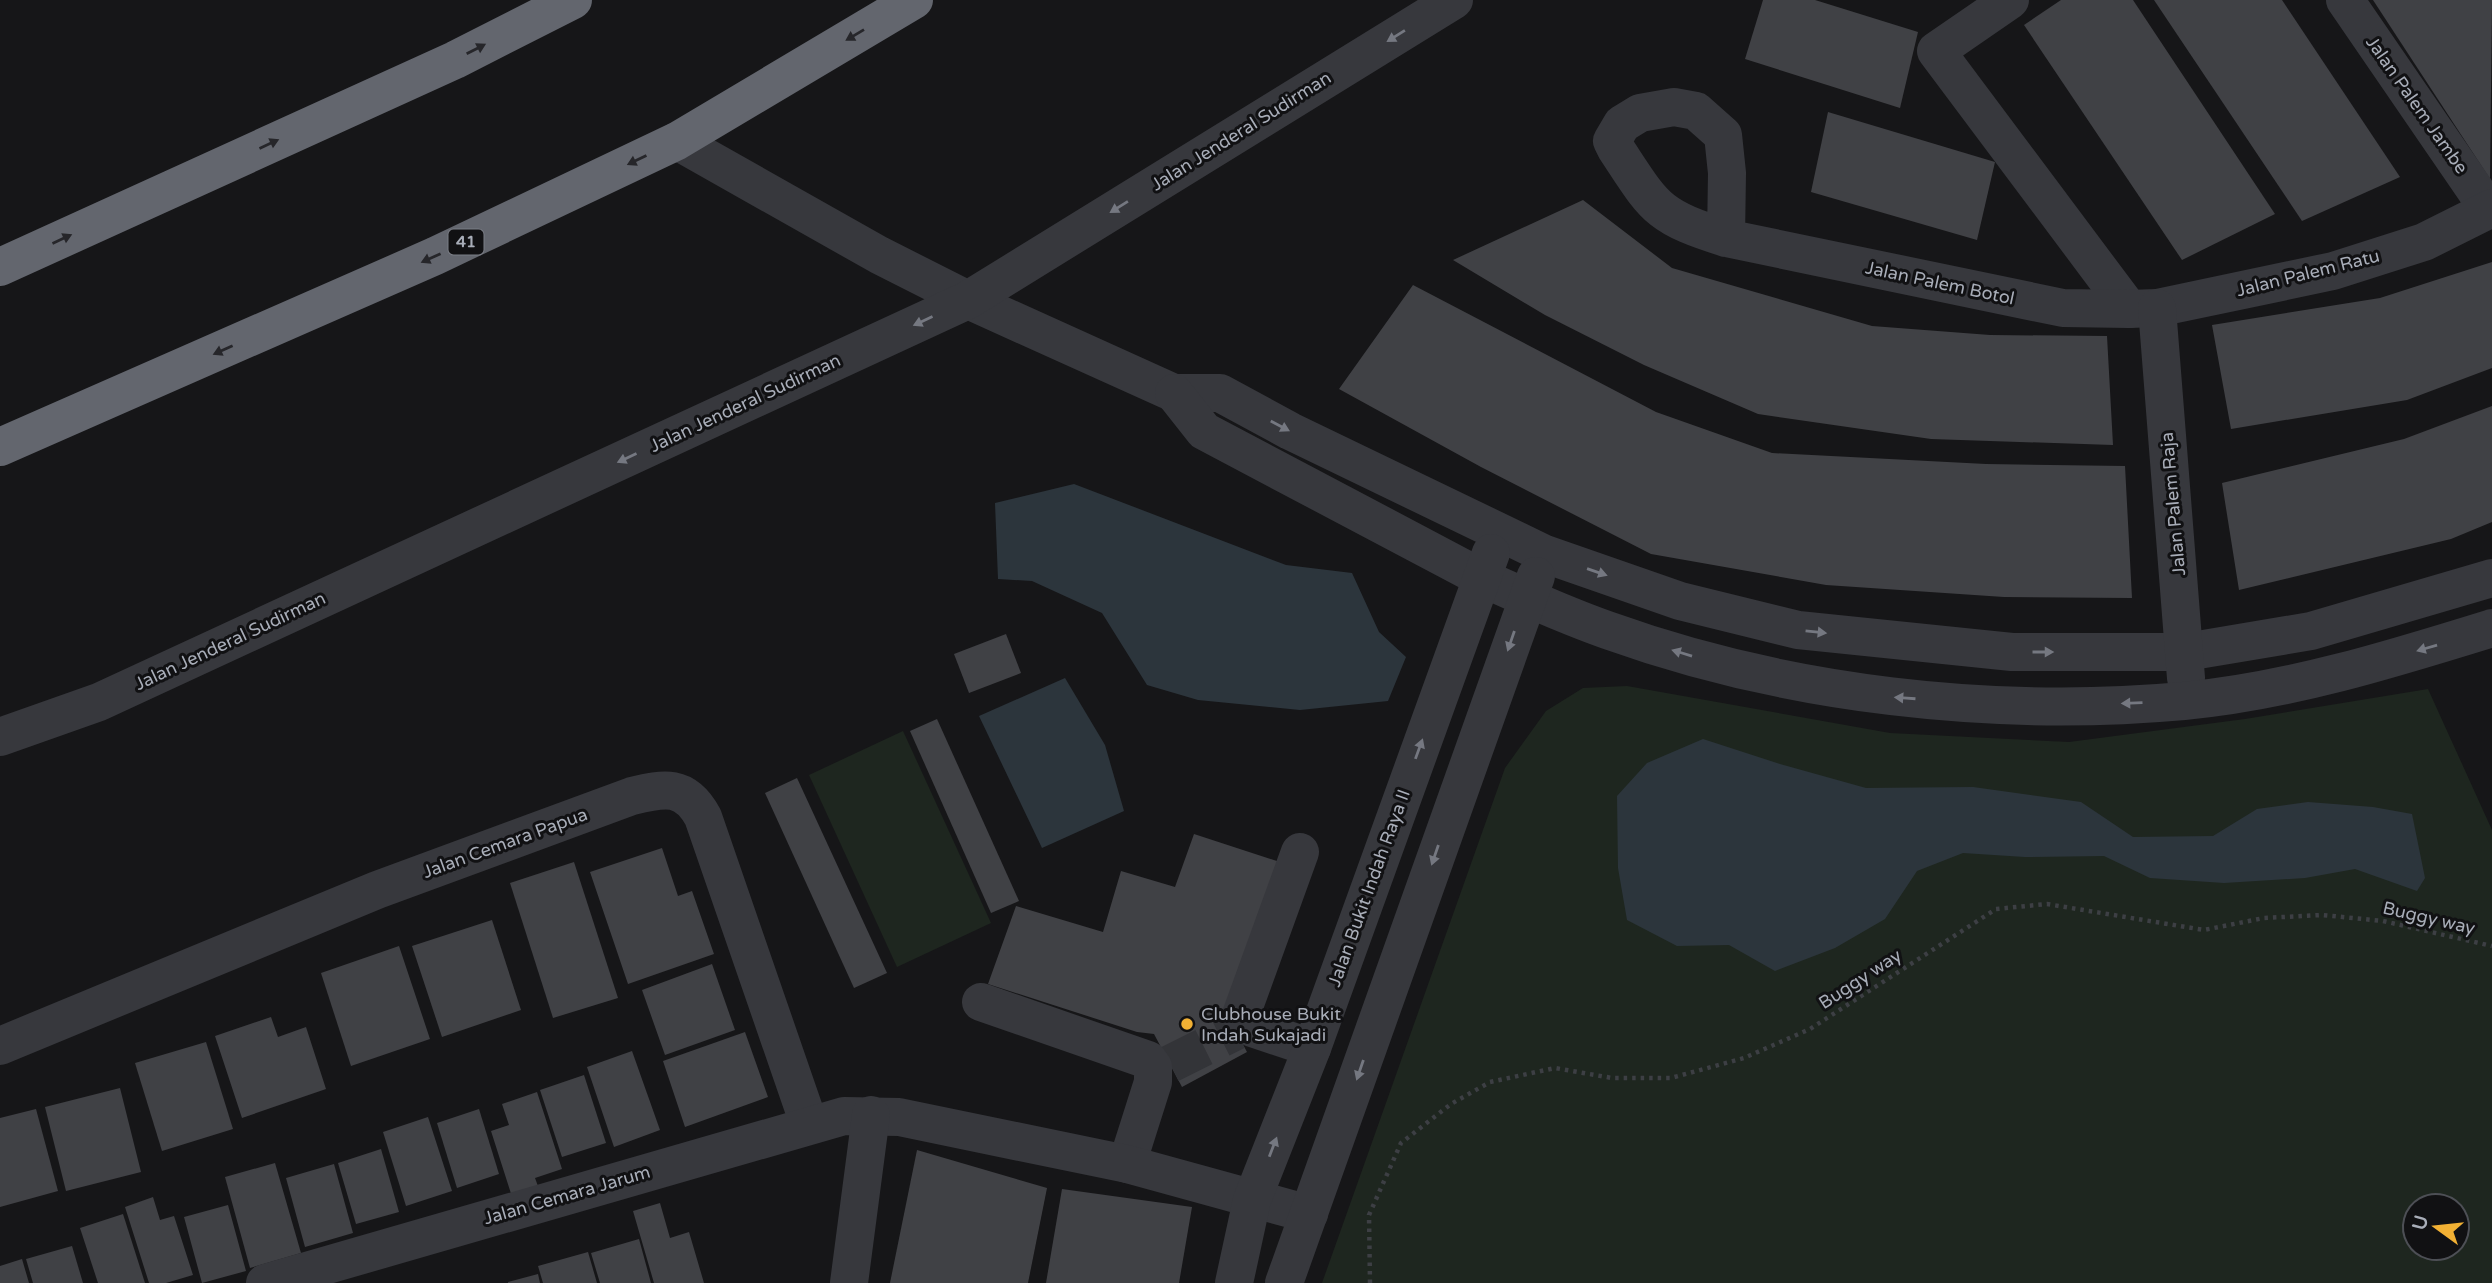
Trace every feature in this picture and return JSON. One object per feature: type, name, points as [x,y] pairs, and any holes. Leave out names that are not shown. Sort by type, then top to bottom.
[{"type":"highway","points":[[0,267],[455,60],[573,0]]},
{"type":"highway","name":"41","points":[[0,447],[435,256],[677,141],[914,0]]},
{"type":"street","name":"Jalan Jenderal Sudirman","points":[[0,737],[99,702],[968,300],[1454,0]]},
{"type":"street","points":[[2010,0],[1936,51],[2143,308]]},
{"type":"street","name":"Jalan Palem Jambe","points":[[2344,0],[2491,209]]},
{"type":"street","points":[[677,141],[803,214],[968,300],[1174,393],[1220,393],[1499,534],[1545,554],[1680,601],[1798,631],[2012,652],[2186,652],[2311,631],[2492,578]]},
{"type":"street","name":"Jalan Palem Ratu","points":[[2143,308],[2333,271],[2424,242],[2491,209]]},
{"type":"street","name":"Jalan Palem Botol","points":[[1726,238],[2063,308],[2143,308]]},
{"type":"street","name":"Jalan Palem Raja","points":[[2143,308],[2186,652],[2185,701]]},
{"type":"street","points":[[1174,393],[1204,431],[1480,577],[1526,598],[1607,631],[1696,657],[1891,698],[2037,707],[2185,701],[2318,679],[2492,628]]},
{"type":"street","name":"Jalan Bukit Indah Raya II","points":[[1234,1283],[1252,1200],[1312,1048],[1480,577],[1499,534]]},
{"type":"street","points":[[1284,1283],[1526,598],[1545,554]]},
{"type":"street","name":"Jalan Cemara Papua","points":[[0,1046],[377,890],[632,796],[654,790],[675,791],[693,799],[703,817],[809,1124]]},
{"type":"street","points":[[1300,852],[1242,1008],[1240,1027],[1252,1028],[1312,1048]]},
{"type":"street","points":[[981,1002],[1148,1060],[1162,1069],[1127,1164]]},
{"type":"street","points":[[849,1283],[871,1115]]},
{"type":"street","name":"Jalan Cemara Jarum","points":[[265,1283],[809,1124],[871,1115],[899,1117],[1127,1164],[1309,1214]]},
{"type":"path","name":"Buggy way","points":[[1370,1283],[1369,1215],[1401,1143],[1451,1104],[1490,1082],[1555,1068],[1612,1078],[1671,1078],[1744,1058],[1810,1029],[1996,909],[2046,904],[2204,930],[2264,918],[2322,915],[2383,921],[2492,946]]},
{"type":"shaded area","points":[[1074,484],[1286,565],[1352,573],[1379,632],[1406,657],[1388,701],[1300,710],[1198,700],[1147,685],[1102,613],[1032,581],[998,579],[995,503]]},
{"type":"shaded area","points":[[1065,678],[1105,745],[1124,811],[1042,848],[979,716]]},
{"type":"shaded area","points":[[1627,686],[1890,733],[2069,742],[2245,719],[2428,689],[2492,830],[2492,1283],[1322,1283],[1505,768],[1546,711],[1583,688]]},
{"type":"shaded area","points":[[903,731],[991,923],[897,967],[809,775]]},
{"type":"shaded area","points":[[1703,739],[1866,788],[1973,787],[2081,802],[2133,837],[2213,836],[2257,809],[2308,802],[2373,807],[2412,814],[2425,878],[2417,891],[2355,869],[2305,878],[2224,883],[2150,878],[2104,856],[2025,857],[1963,853],[1917,871],[1885,919],[1835,948],[1775,971],[1729,945],[1677,946],[1627,920],[1618,868],[1617,796],[1647,763]]},
{"type":"building","points":[[1763,0],[1815,0],[1918,32],[1900,108],[1745,59]]},
{"type":"building","points":[[2061,0],[2133,0],[2275,214],[2182,260],[2024,25]]},
{"type":"building","points":[[2154,0],[2282,0],[2400,177],[2302,221]]},
{"type":"building","points":[[2373,0],[2492,0],[2490,179]]},
{"type":"building","points":[[1828,112],[1995,162],[1977,240],[1811,192]]},
{"type":"building","points":[[1583,200],[1672,268],[1872,326],[1990,335],[2107,336],[2113,445],[1931,439],[1758,414],[1644,365],[1545,315],[1453,260]]},
{"type":"building","points":[[2492,262],[2492,368],[2407,400],[2231,429],[2212,325],[2380,298]]},
{"type":"building","points":[[1413,285],[1656,412],[1772,453],[1986,464],[2125,466],[2132,598],[2004,597],[1826,585],[1651,554],[1481,467],[1339,389]]},
{"type":"building","points":[[2492,406],[2492,522],[2451,539],[2239,590],[2222,483],[2404,439]]},
{"type":"building","points":[[1006,634],[1021,673],[969,693],[954,654]]},
{"type":"building","points":[[937,719],[1019,901],[991,913],[910,731]]},
{"type":"building","points":[[797,778],[887,973],[854,988],[765,793]]},
{"type":"building","points":[[1194,834],[1283,863],[1225,1011],[1247,1052],[1182,1087],[1154,1034],[1137,1032],[988,984],[1016,906],[1103,932],[1121,871],[1175,887]]},
{"type":"building","points":[[662,848],[678,896],[692,891],[714,954],[628,984],[590,872]]},
{"type":"building","points":[[574,862],[618,998],[553,1018],[510,883]]},
{"type":"building","points":[[492,920],[521,1010],[442,1037],[412,946]]},
{"type":"building","points":[[399,946],[430,1039],[351,1066],[321,973]]},
{"type":"building","points":[[712,964],[735,1030],[665,1055],[642,990]]},
{"type":"building","points":[[271,1017],[278,1037],[306,1027],[326,1089],[242,1118],[215,1036]]},
{"type":"building","points":[[745,1032],[768,1097],[685,1127],[663,1061]]},
{"type":"building","points":[[206,1042],[233,1129],[162,1151],[135,1063]]},
{"type":"building","points":[[632,1051],[660,1130],[614,1147],[587,1067]]},
{"type":"building","points":[[584,1075],[606,1143],[562,1157],[540,1090]]},
{"type":"building","points":[[120,1088],[141,1172],[66,1191],[45,1107]]},
{"type":"building","points":[[537,1092],[562,1169],[535,1178],[542,1197],[515,1206],[491,1131],[509,1125],[502,1104]]},
{"type":"building","points":[[36,1109],[58,1191],[0,1207],[0,1118]]},
{"type":"building","points":[[479,1109],[499,1174],[457,1188],[437,1123]]},
{"type":"building","points":[[428,1117],[452,1191],[406,1206],[383,1132]]},
{"type":"building","points":[[381,1149],[399,1212],[356,1224],[338,1163]]},
{"type":"building","points":[[917,1150],[1047,1188],[1028,1283],[890,1283]]},
{"type":"building","points":[[275,1163],[301,1253],[250,1268],[225,1177]]},
{"type":"building","points":[[334,1164],[353,1233],[305,1247],[286,1178]]},
{"type":"building","points":[[1062,1189],[1192,1207],[1179,1283],[1046,1283]]},
{"type":"building","points":[[153,1197],[160,1220],[174,1216],[193,1275],[166,1283],[149,1283],[125,1207]]},
{"type":"building","points":[[660,1203],[670,1238],[689,1232],[704,1283],[654,1283],[633,1211]]},
{"type":"building","points":[[228,1205],[246,1271],[202,1283],[184,1217]]},
{"type":"building","points":[[123,1214],[145,1283],[98,1283],[80,1228]]},
{"type":"building","points":[[639,1239],[651,1283],[600,1283],[591,1253]]},
{"type":"building","points":[[72,1246],[83,1283],[33,1283],[26,1259]]},
{"type":"building","points":[[588,1252],[597,1283],[543,1283],[538,1266]]},
{"type":"building","points":[[22,1259],[29,1283],[0,1283],[0,1266]]},
{"type":"building","points":[[538,1274],[540,1283],[508,1283],[508,1282]]},
{"type":"tunnel","points":[[1170,1064],[1236,1031]]},
{"type":"place","name":"Clubhouse Bukit Indah Sukajadi","points":[[1187,1024]]}]
